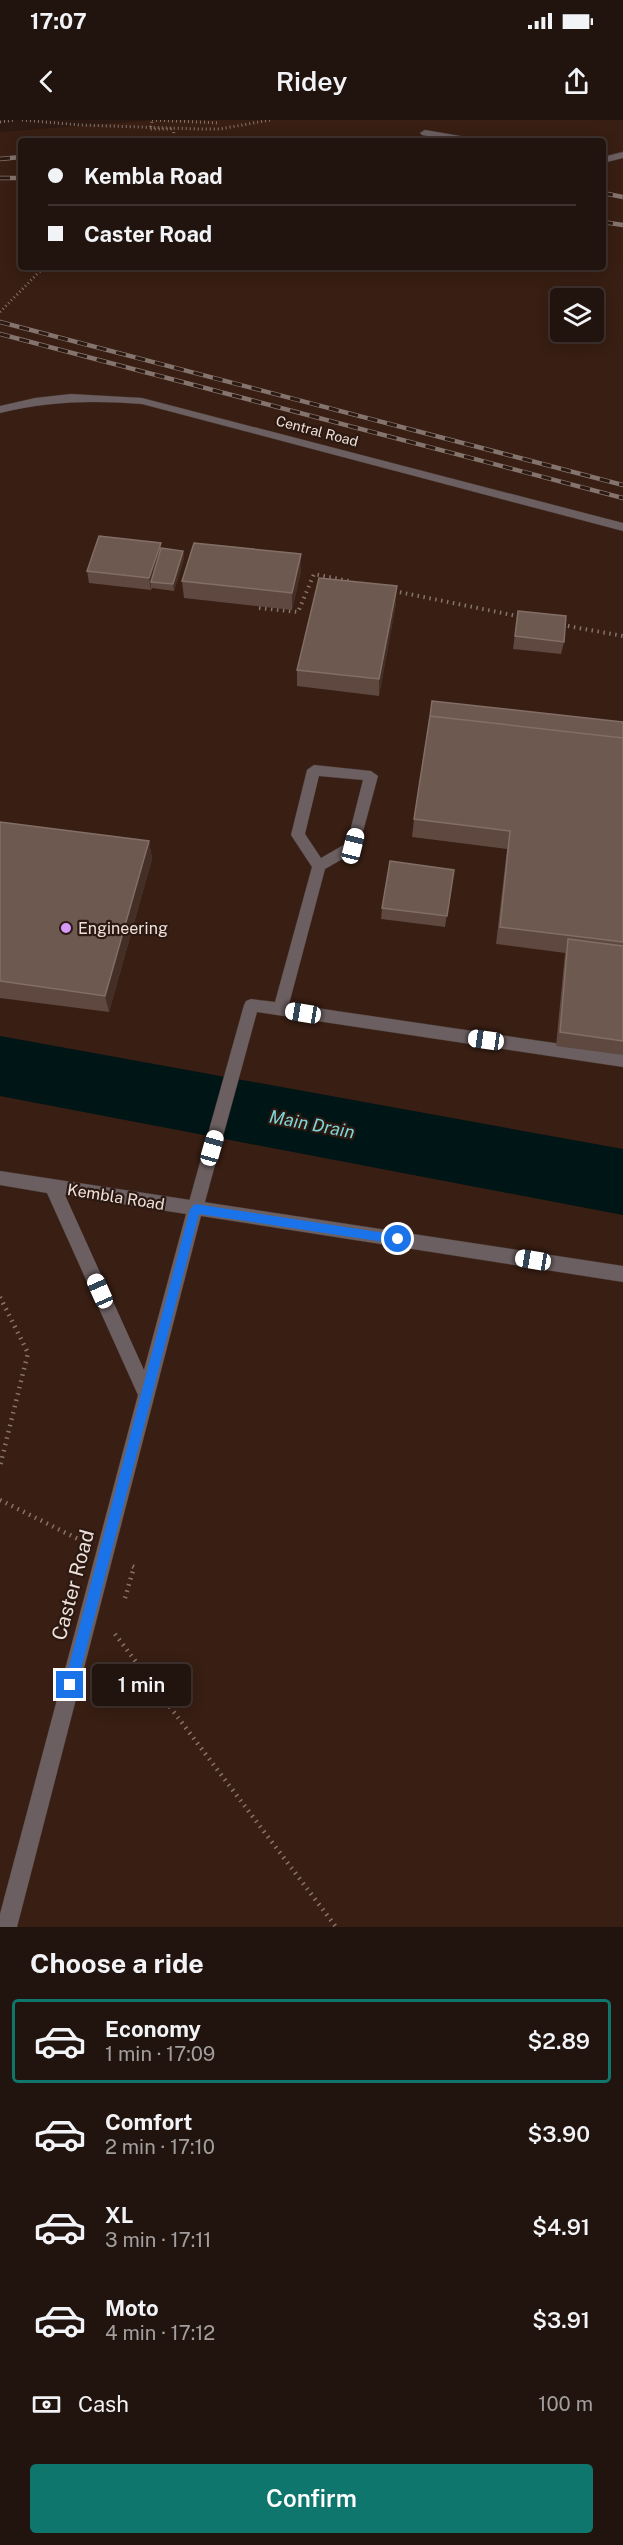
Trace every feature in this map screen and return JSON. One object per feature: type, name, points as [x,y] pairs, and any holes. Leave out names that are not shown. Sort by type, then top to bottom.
[{"type":"street","points":[[425,133],[454,138]]},
{"type":"street","points":[[606,159],[623,155]]},
{"type":"street","name":"Central Road","points":[[0,410],[74,397],[142,401],[623,527]]},
{"type":"street","points":[[319,866],[298,835],[314,770],[371,776],[353,846],[319,866],[280,1010],[623,1060]]},
{"type":"street","name":"Caster Road","points":[[7,1927],[146,1394],[251,1005],[280,1010]]},
{"type":"street","name":"Kembla Road","points":[[0,1178],[623,1274]]},
{"type":"street","points":[[54,1187],[146,1394]]},
{"type":"path","points":[[0,122],[15,120]]},
{"type":"path","points":[[22,120],[127,127],[220,129],[270,120]]},
{"type":"path","points":[[172,138],[174,129],[150,129],[152,121],[220,121],[220,129]]},
{"type":"path","points":[[0,312],[41,270]]},
{"type":"path","points":[[259,608],[298,612],[314,574],[349,581]]},
{"type":"path","points":[[384,589],[533,619]]},
{"type":"path","points":[[555,623],[623,636]]},
{"type":"path","points":[[0,1297],[28,1353],[0,1466]]},
{"type":"path","points":[[0,1500],[134,1567],[124,1601]]},
{"type":"path","points":[[118,1624],[114,1635],[336,1927]]},
{"type":"shaded area","points":[[155,120],[623,120],[623,1927],[0,1927],[0,132]]},
{"type":"building","points":[[99,536],[161,543],[149,578],[87,571]]},
{"type":"building","points":[[194,543],[301,554],[292,593],[182,581]]},
{"type":"building","points":[[161,548],[183,551],[173,584],[151,582]]},
{"type":"building","points":[[319,578],[397,586],[379,679],[297,670]]},
{"type":"building","points":[[518,611],[566,616],[564,642],[515,636]]},
{"type":"building","points":[[432,701],[623,722],[623,738],[430,716]]},
{"type":"building","points":[[430,716],[623,738],[623,942],[500,927],[510,831],[414,819]]},
{"type":"building","name":"Engineering","points":[[0,822],[149,841],[105,996],[0,981]]},
{"type":"building","points":[[390,861],[454,870],[447,916],[382,908]]},
{"type":"building","points":[[568,939],[623,946],[623,1041],[560,1032]]},
{"type":"waterway","name":"Main Drain","points":[[0,1066],[623,1182]]},
{"type":"railway","points":[[0,159],[18,157]]},
{"type":"railway","points":[[0,178],[18,178]]},
{"type":"railway","points":[[606,194],[623,197]]},
{"type":"railway","points":[[606,222],[623,225]]},
{"type":"railway","points":[[0,322],[623,485]]},
{"type":"railway","points":[[0,334],[623,498]]},
{"type":"place","name":"Engineering","points":[[66,928]]},
{"type":"route","points":[[70,1685],[195,1209],[398,1239]]}]
